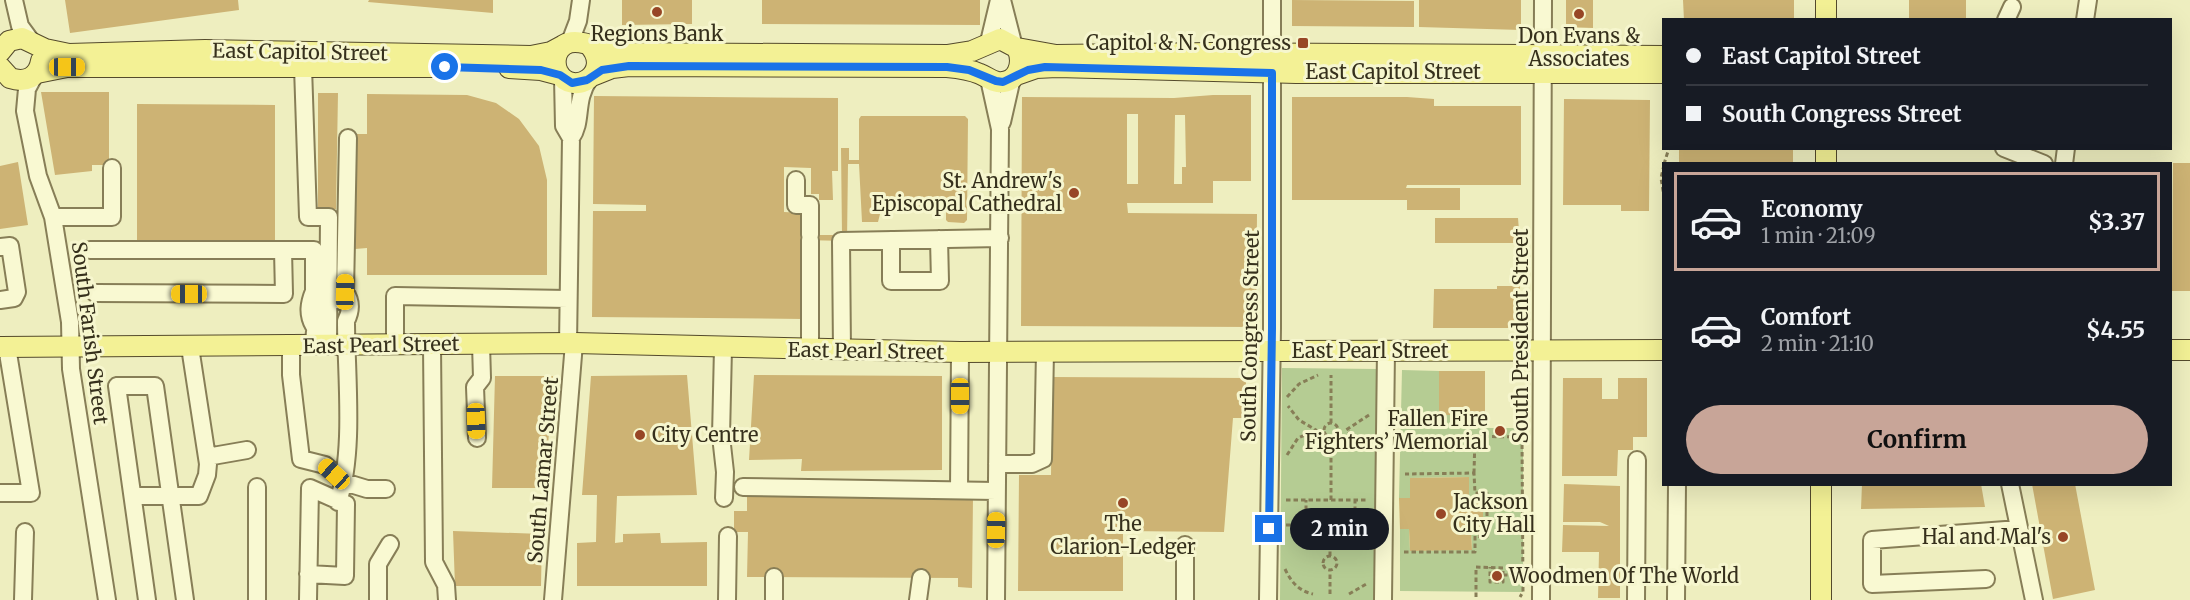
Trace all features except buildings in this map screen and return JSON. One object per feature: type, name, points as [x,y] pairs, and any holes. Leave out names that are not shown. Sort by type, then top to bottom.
[{"type":"main road","points":[[1826,0],[1826,18]]},
{"type":"main road","points":[[1,49],[15,39],[33,43],[41,54],[40,67],[35,74]]},
{"type":"main road","points":[[1000,39],[1015,46],[1021,61],[1014,76],[1003,82],[963,68],[947,67],[629,66],[602,70],[572,83],[562,77],[555,62],[556,55],[575,44],[620,53],[932,55],[960,53],[986,44],[1000,39]]},
{"type":"main road","name":"East Capitol Street","points":[[33,43],[53,52],[69,54],[205,50],[531,56],[575,44]]},
{"type":"main road","points":[[575,44],[598,62],[590,77]]},
{"type":"main road","points":[[986,44],[978,60],[986,77]]},
{"type":"main road","name":"East Capitol Street","points":[[1015,46],[1056,55],[1272,53],[1543,64],[1662,73]]},
{"type":"main road","name":"East Capitol Street","points":[[1014,76],[1036,68],[1052,67],[1272,73],[1543,64],[1662,56]]},
{"type":"main road","name":"East Capitol Street","points":[[2,72],[17,81],[35,74],[67,67],[528,68],[562,77]]},
{"type":"main road","name":"East Pearl Street","points":[[3,347],[291,346],[325,341],[395,345],[571,344],[960,352],[1662,350]]},
{"type":"main road","points":[[2172,350],[2190,350]]},
{"type":"main road","points":[[1821,486],[1821,600]]},
{"type":"street","points":[[14,0],[20,26],[33,43]]},
{"type":"street","points":[[575,44],[581,0]]},
{"type":"street","points":[[986,44],[1000,0]]},
{"type":"street","points":[[1000,0],[1015,46]]},
{"type":"street","name":"South Congress Street","points":[[1268,600],[1272,352],[1272,0]]},
{"type":"street","name":"South President Street","points":[[1541,600],[1543,0]]},
{"type":"street","points":[[2085,18],[2088,0]]},
{"type":"street","points":[[303,67],[308,217],[329,217],[325,341]]},
{"type":"street","name":"South Farish Street","points":[[35,74],[27,89],[25,111],[38,176],[53,217],[70,322],[69,348],[108,600]]},
{"type":"street","points":[[996,600],[1000,129],[1014,76]]},
{"type":"street","name":"South Lamar Street","points":[[562,77],[564,126],[571,138]]},
{"type":"street","name":"South Lamar Street","points":[[553,600],[571,344],[568,299],[571,138],[577,126],[579,96],[590,77]]},
{"type":"street","points":[[986,77],[1000,129]]},
{"type":"street","points":[[325,341],[346,321],[340,313],[340,299],[345,292],[348,138]]},
{"type":"street","points":[[2009,150],[2039,162]]},
{"type":"street","points":[[53,217],[112,217],[112,168]]},
{"type":"street","points":[[796,180],[796,206],[810,205],[810,350]]},
{"type":"street","points":[[842,351],[841,241],[1000,238]]},
{"type":"street","points":[[891,240],[891,281],[939,281],[939,239]]},
{"type":"street","points":[[0,247],[10,246],[17,292],[14,298],[0,300]]},
{"type":"street","points":[[90,250],[314,250],[314,291],[318,301],[318,318],[325,341],[344,482],[338,502]]},
{"type":"street","points":[[95,293],[284,294],[283,250]]},
{"type":"street","points":[[395,345],[396,296],[568,299]]},
{"type":"street","points":[[477,438],[476,387],[482,378],[481,344]]},
{"type":"street","points":[[432,345],[434,562],[446,585],[447,600]]},
{"type":"street","points":[[291,346],[291,375],[301,459],[325,465],[344,482],[367,489],[386,489]]},
{"type":"street","points":[[0,493],[31,493],[3,347]]},
{"type":"street","points":[[133,496],[199,496],[207,475],[207,457],[190,347]]},
{"type":"street","points":[[723,348],[721,436],[725,472],[724,498]]},
{"type":"street","points":[[1383,600],[1386,350]]},
{"type":"street","points":[[997,464],[1032,464],[1042,459],[1045,351]]},
{"type":"street","points":[[959,490],[960,352]]},
{"type":"street","points":[[147,600],[117,386],[155,386],[185,600]]},
{"type":"street","points":[[207,457],[248,450]]},
{"type":"street","points":[[1636,600],[1637,460]]},
{"type":"street","points":[[1676,600],[1677,486]]},
{"type":"street","points":[[2010,486],[2034,600]]},
{"type":"street","points":[[257,487],[257,600]]},
{"type":"street","points":[[308,574],[345,576],[346,504],[310,488],[308,574],[308,600]]},
{"type":"street","points":[[743,488],[996,491]]},
{"type":"street","points":[[1986,579],[1872,584],[1872,540],[2019,530]]},
{"type":"street","points":[[23,600],[25,532]]},
{"type":"street","points":[[727,600],[728,536]]},
{"type":"street","points":[[378,600],[378,564],[390,544]]},
{"type":"street","points":[[1185,545],[1185,600]]},
{"type":"street","points":[[774,577],[774,600]]},
{"type":"street","points":[[918,600],[921,578]]},
{"type":"path","points":[[1662,171],[1660,178],[1662,187]]},
{"type":"path","points":[[1287,397],[1299,384],[1318,375]]},
{"type":"path","points":[[1324,430],[1331,423],[1331,375]]},
{"type":"path","points":[[1287,405],[1299,420],[1316,430]]},
{"type":"path","points":[[1346,430],[1361,422],[1375,408]]},
{"type":"path","points":[[1331,423],[1338,430]]},
{"type":"path","points":[[1287,457],[1298,438],[1316,430],[1324,430],[1331,436]]},
{"type":"path","points":[[1331,500],[1331,436],[1338,430],[1346,430],[1360,437],[1373,451]]},
{"type":"path","points":[[1447,436],[1522,437],[1523,592],[1520,597]]},
{"type":"path","points":[[1404,552],[1475,552],[1475,537],[1487,537],[1487,493],[1474,493],[1475,436]]},
{"type":"path","points":[[1405,474],[1474,473]]},
{"type":"path","points":[[1286,500],[1376,500]]},
{"type":"path","points":[[1306,500],[1306,525]]},
{"type":"path","points":[[1355,500],[1355,526]]},
{"type":"path","points":[[1286,525],[1376,526]]},
{"type":"path","points":[[1330,525],[1330,556],[1337,563],[1330,569],[1330,594]]},
{"type":"path","points":[[1330,556],[1326,558],[1324,564],[1330,569]]},
{"type":"path","points":[[1476,597],[1476,567],[1490,567],[1503,568],[1503,582],[1490,582],[1490,567]]},
{"type":"path","points":[[1285,569],[1290,579],[1301,590],[1313,594]]},
{"type":"path","points":[[1503,575],[1522,575]]},
{"type":"path","points":[[1349,594],[1360,590],[1370,580]]},
{"type":"green space","points":[[1282,368],[1379,369],[1376,600],[1280,600]]},
{"type":"green space","points":[[1402,370],[1439,371],[1439,415],[1461,415],[1461,428],[1523,428],[1523,592],[1400,591],[1400,529],[1409,529],[1410,551],[1472,549],[1471,531],[1483,531],[1483,500],[1469,499],[1468,477],[1410,478],[1410,498],[1399,498]]},
{"type":"place","name":"Regions Bank","points":[[657,12]]},
{"type":"place","name":"Don Evans & Associates","points":[[1579,14]]},
{"type":"place","name":"Capitol & N. Congress","points":[[1303,43]]},
{"type":"place","name":"St. Andrew's Episcopal Cathedral","points":[[1074,193]]},
{"type":"place","name":"Fallen Fire Fighters’ Memorial","points":[[1500,431]]},
{"type":"place","name":"City Centre","points":[[640,435]]},
{"type":"place","name":"The Clarion-Ledger","points":[[1123,503]]},
{"type":"place","name":"Jackson City Hall","points":[[1441,514]]},
{"type":"place","name":"Hal and Mal's","points":[[2063,537]]},
{"type":"place","name":"Woodmen Of The World","points":[[1497,576]]},
{"type":"route","points":[[445,67],[528,68],[555,73],[572,83],[580,83],[597,72],[618,66],[947,67],[963,68],[1003,82],[1028,70],[1045,67],[1272,73],[1269,529]]}]
